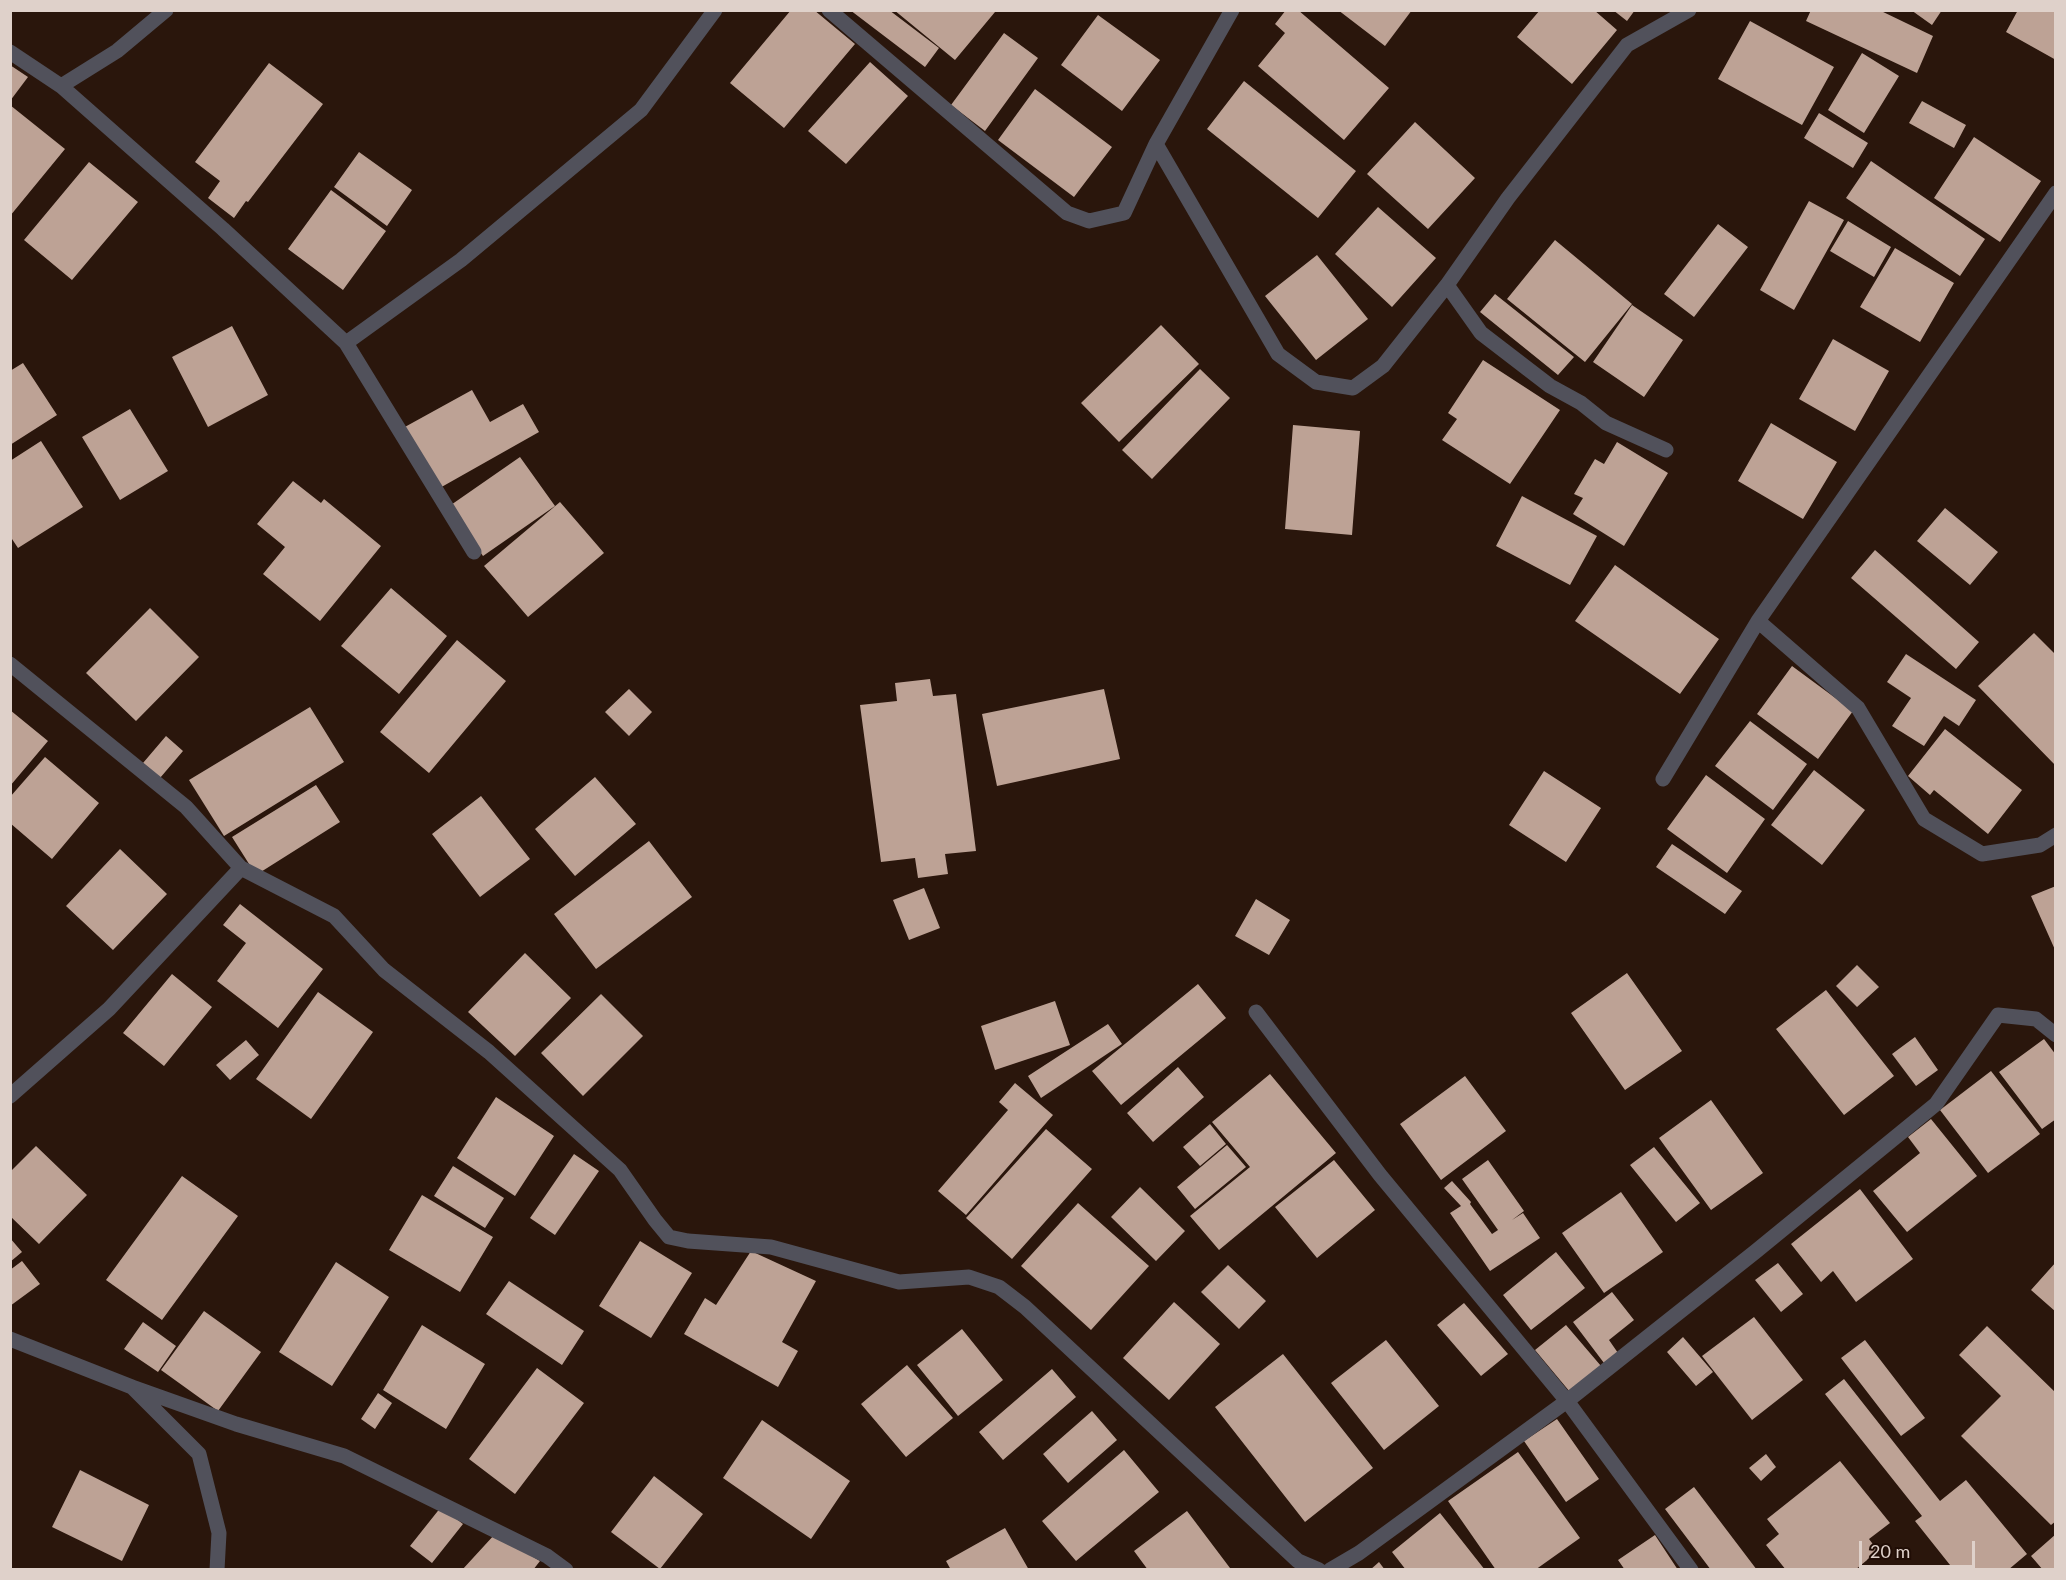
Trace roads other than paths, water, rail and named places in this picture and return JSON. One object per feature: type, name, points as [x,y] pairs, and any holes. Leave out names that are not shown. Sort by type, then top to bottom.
[{"type":"street","points":[[61,86],[117,51],[166,10]]},
{"type":"street","points":[[346,343],[461,260],[641,110],[715,10]]},
{"type":"street","points":[[829,10],[1067,213],[1089,221],[1124,213],[1156,144],[1232,10]]},
{"type":"street","points":[[1156,144],[1278,354],[1317,382],[1353,388],[1383,366],[1447,285],[1508,198],[1627,45],[1689,10]]},
{"type":"street","points":[[10,52],[61,86],[346,343],[474,552]]},
{"type":"street","points":[[1663,779],[1758,621],[2055,193]]},
{"type":"street","points":[[1447,285],[1481,333],[1550,386],[1581,403],[1606,423],[1666,450]]},
{"type":"street","points":[[1758,621],[1858,708],[1924,819],[1982,854],[2040,844],[2055,835]]},
{"type":"street","points":[[10,664],[186,807],[241,868],[334,916],[384,970],[489,1052],[620,1170],[669,1237],[688,1241],[771,1247],[899,1282],[969,1277],[999,1287],[1025,1307],[1298,1561],[1319,1569]]},
{"type":"street","points":[[10,1096],[109,1009],[241,868]]},
{"type":"street","points":[[1256,1012],[1380,1175],[1567,1401],[1690,1569]]},
{"type":"street","points":[[1330,1569],[1359,1552],[1567,1401],[1755,1252],[1936,1104],[1998,1016],[2036,1019],[2055,1035]]},
{"type":"street","points":[[10,1339],[132,1387],[236,1424],[344,1456],[547,1556],[566,1569]]},
{"type":"street","points":[[132,1387],[198,1454],[219,1533],[217,1569]]}]
